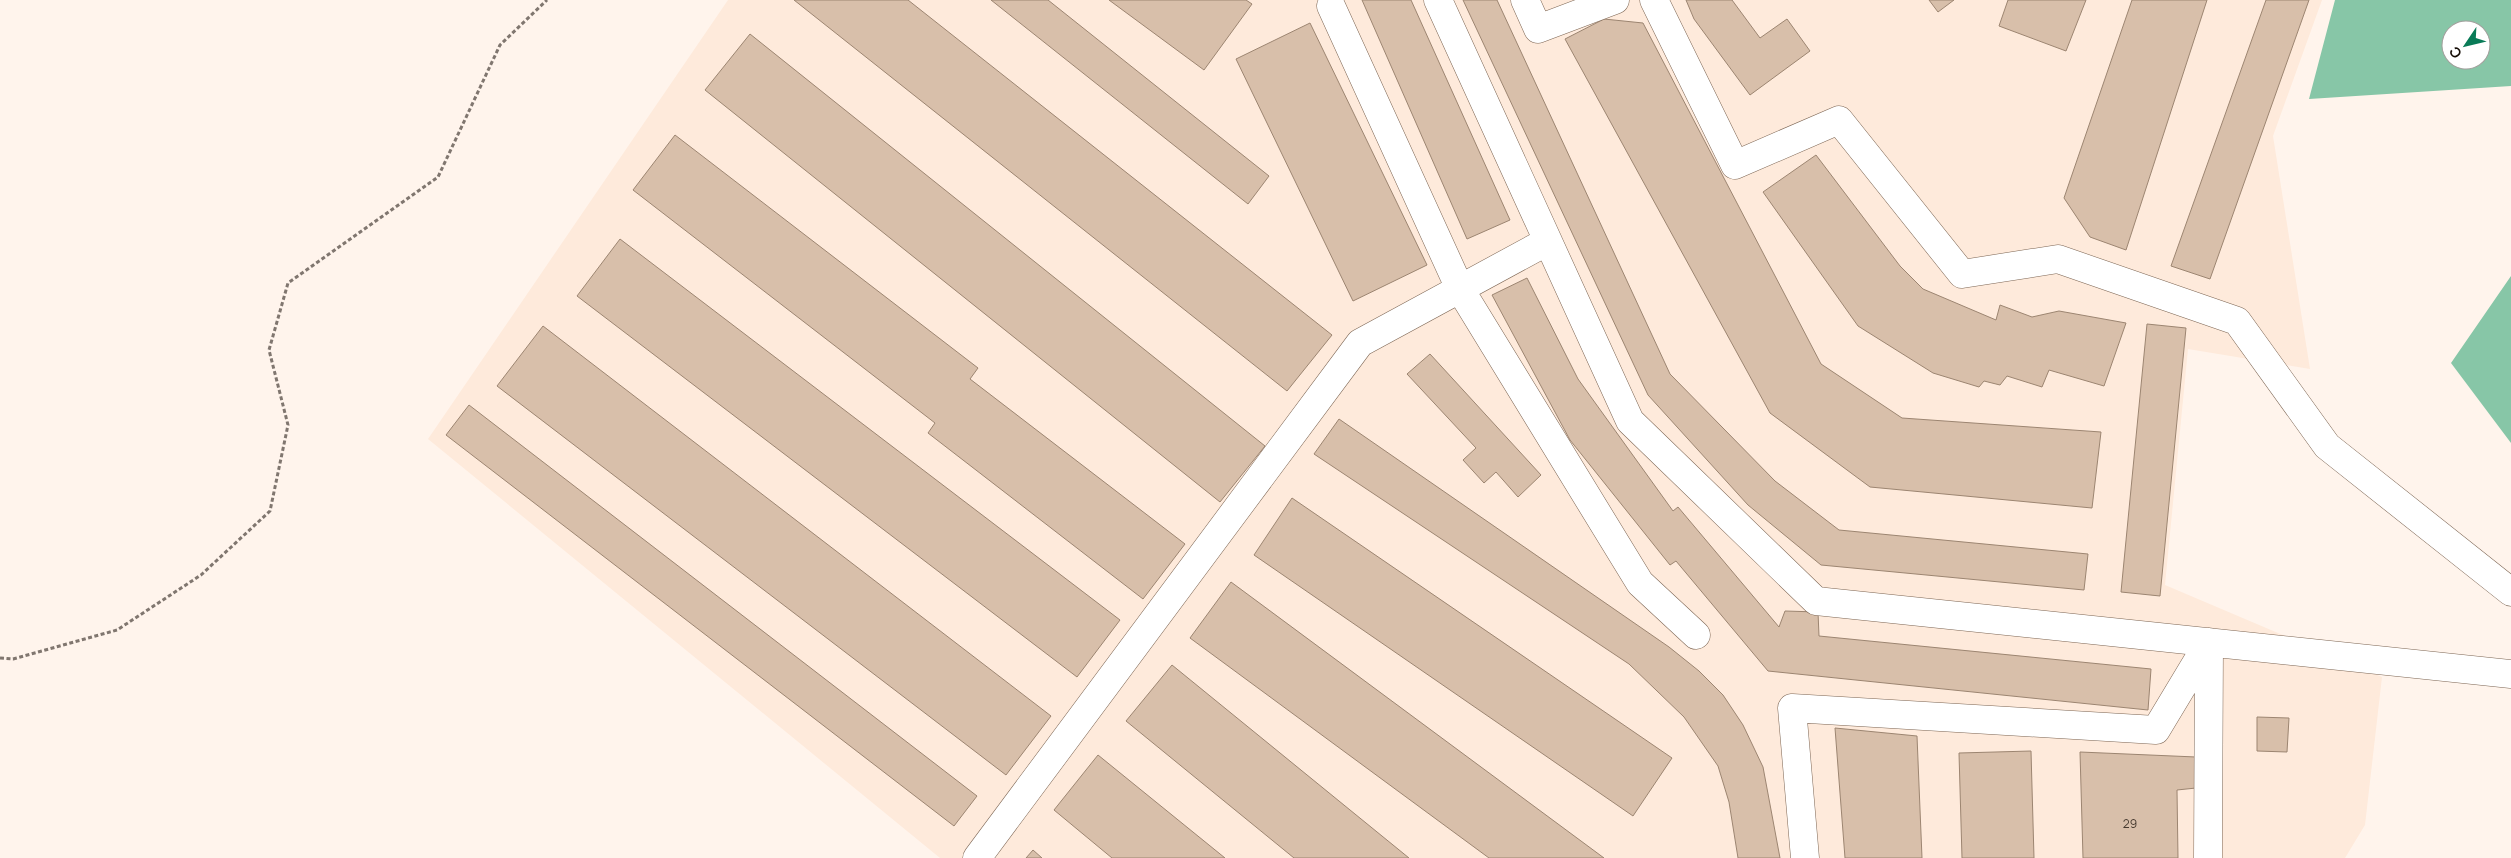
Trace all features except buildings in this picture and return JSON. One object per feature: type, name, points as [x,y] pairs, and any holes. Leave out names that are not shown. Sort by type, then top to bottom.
[{"type":"lane","points":[[1438,0],[1630,421],[1816,601],[2511,674]]},
{"type":"lane","points":[[1525,0],[1538,29],[1615,0]]},
{"type":"lane","points":[[1654,0],[1735,165],[1839,120],[1962,274],[2058,259],[2237,321],[2327,446],[2511,592]]},
{"type":"lane","points":[[1332,6],[1460,289],[1640,583],[1696,636]]},
{"type":"lane","points":[[977,858],[1360,343],[1548,242]]},
{"type":"lane","points":[[1805,858],[1792,708],[2156,730],[2209,642]]},
{"type":"lane","points":[[2208,858],[2209,642]]},
{"type":"path","points":[[0,658],[13,659],[117,630],[200,575],[270,511],[288,425],[269,350],[288,283],[438,178],[500,45],[547,0]]},
{"type":"shaded area","points":[[728,0],[2322,0],[2273,136],[2310,369],[2188,349],[2165,585],[2382,677],[2365,825],[2345,858],[940,858],[428,439]]},
{"type":"green space","points":[[2335,0],[2511,0],[2511,86],[2309,99]]},
{"type":"green space","points":[[2511,276],[2511,443],[2451,363]]}]
